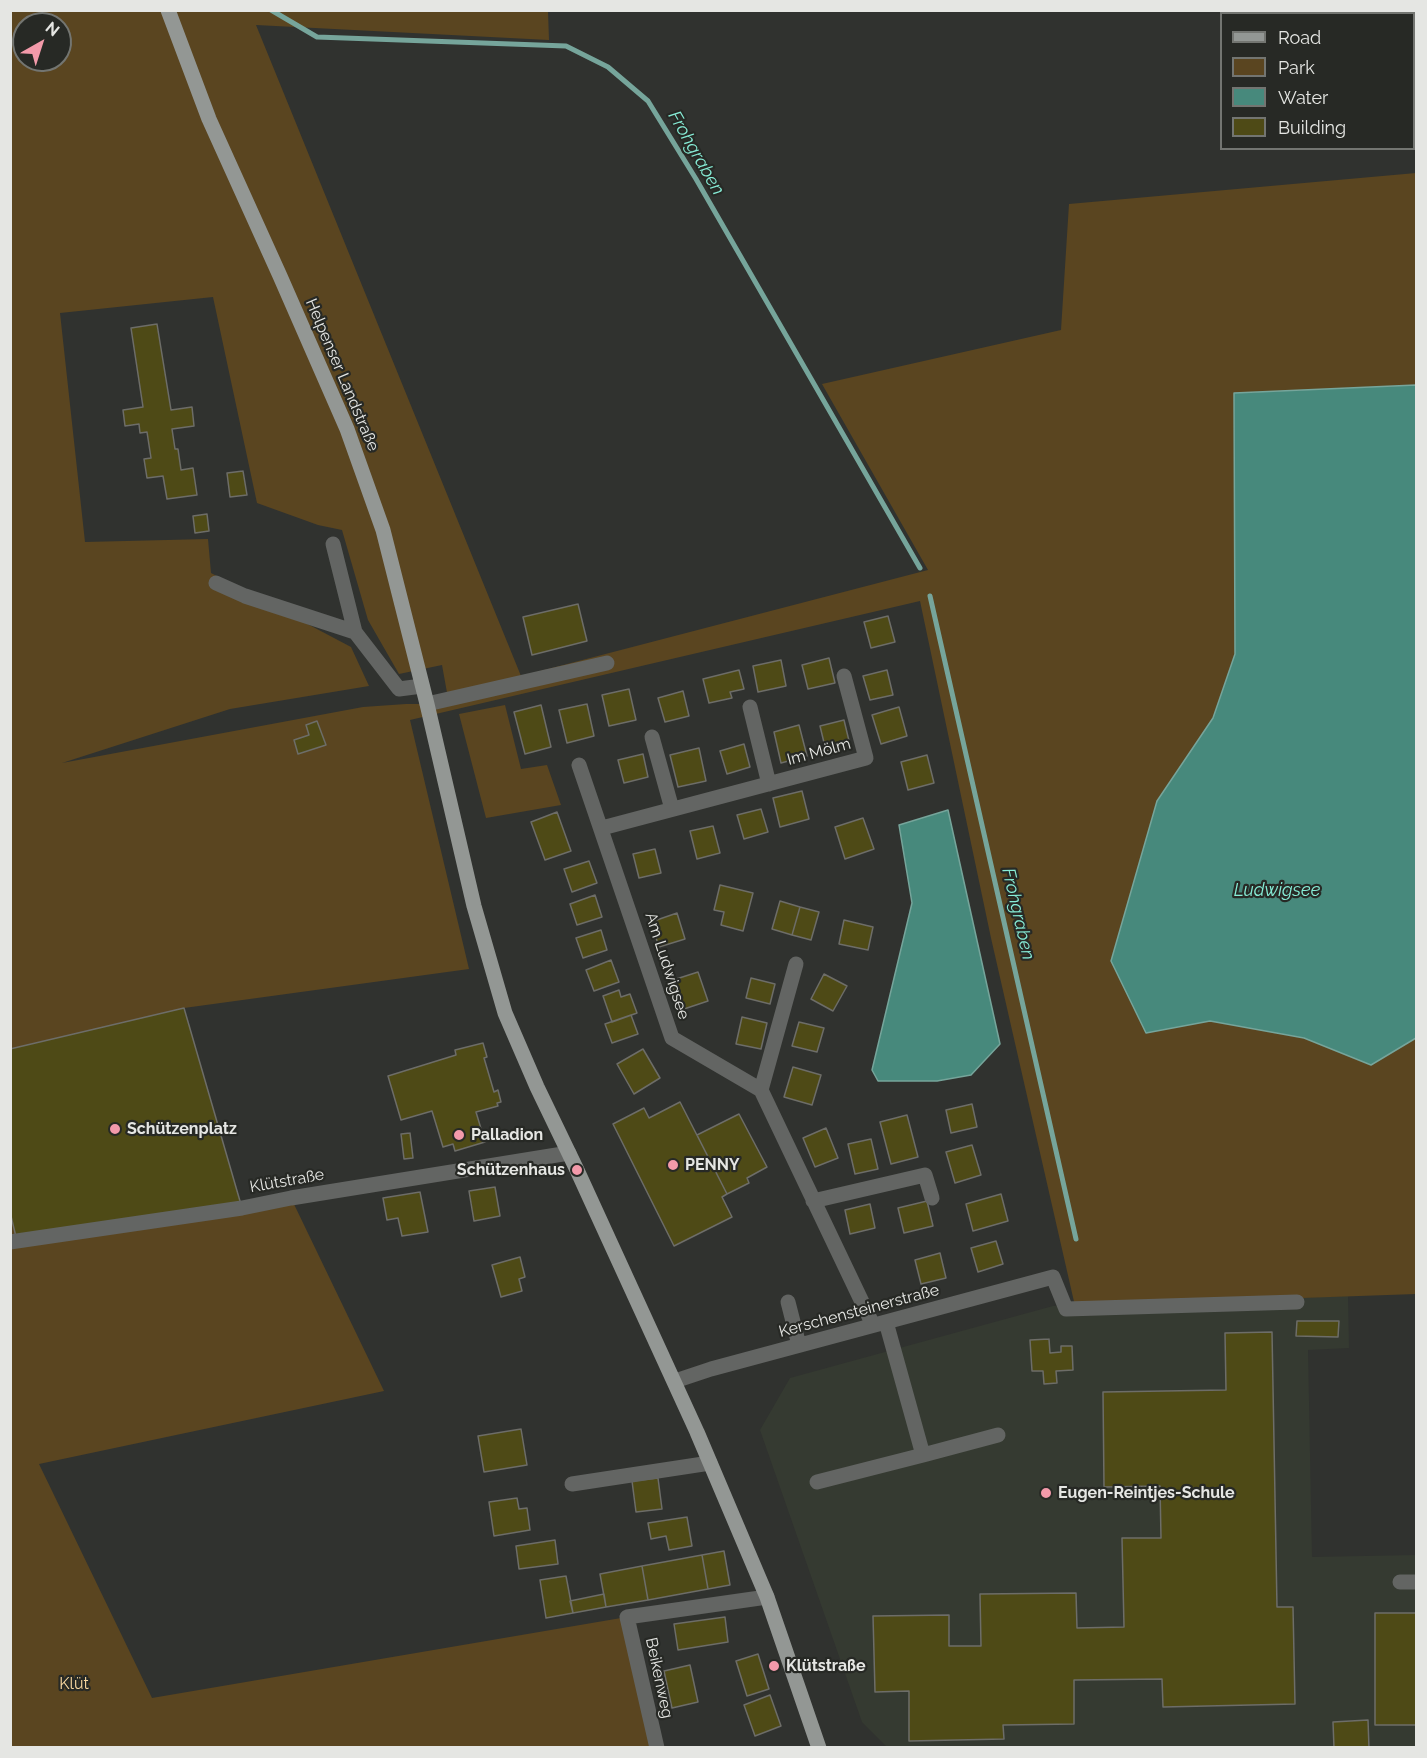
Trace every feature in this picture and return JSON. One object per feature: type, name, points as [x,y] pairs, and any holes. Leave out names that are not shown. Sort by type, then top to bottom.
[{"type":"main road","name":"Helpenser Landstraße","points":[[168,10],[209,119],[347,429],[383,530],[423,686],[474,906],[502,1004],[537,1087],[569,1153]]},
{"type":"main road","points":[[569,1153],[675,1381],[710,1463],[766,1597],[819,1748]]},
{"type":"street","points":[[333,544],[355,632],[399,689],[423,686]]},
{"type":"street","points":[[216,583],[245,596],[355,632]]},
{"type":"street","points":[[427,704],[607,663]]},
{"type":"street","name":"Im Mölm","points":[[602,828],[866,758],[844,676]]},
{"type":"street","name":"Im Mölm","points":[[750,707],[769,784]]},
{"type":"street","points":[[652,736],[672,809]]},
{"type":"street","name":"Am Ludwigsee","points":[[579,765],[672,1038],[760,1090]]},
{"type":"street","points":[[796,964],[760,1090],[813,1201],[880,1324],[923,1455]]},
{"type":"street","name":"Klütstraße","points":[[10,1242],[242,1208],[569,1153]]},
{"type":"street","points":[[813,1201],[925,1175],[932,1198]]},
{"type":"street","name":"Kerschensteinerstraße","points":[[675,1381],[711,1369],[1053,1277],[1065,1309],[1297,1302]]},
{"type":"street","points":[[788,1302],[799,1345]]},
{"type":"street","points":[[817,1482],[998,1435]]},
{"type":"street","points":[[572,1484],[710,1463]]},
{"type":"street","points":[[1400,1582],[1416,1582]]},
{"type":"street","name":"Beikenweg","points":[[657,1748],[627,1617],[766,1597]]},
{"type":"shaded area","name":"Eugen-Reintjes-Schule","points":[[1348,1296],[1349,1348],[1308,1350],[1312,1557],[1416,1555],[1416,1747],[887,1747],[862,1722],[760,1430],[790,1378],[1053,1306]]},
{"type":"green space","name":"Klüt","points":[[11,11],[548,11],[549,40],[256,25],[521,676],[928,570],[822,384],[1061,330],[1069,204],[1416,173],[1416,385],[1234,393],[1235,654],[1213,718],[1157,801],[1146,1033],[1210,1021],[1304,1038],[1371,1065],[1416,1038],[1416,1294],[1075,1306],[991,938],[920,601],[410,720],[469,969],[184,1008],[241,1208],[291,1198],[384,1391],[39,1464],[152,1698],[627,1617],[657,1747],[11,1748]],"holes":[[[213,297],[257,503],[318,525],[342,530],[368,620],[399,674],[442,665],[448,698],[427,704],[363,707],[62,763],[230,709],[369,686],[351,647],[211,573],[208,539],[85,542],[60,313]]]},
{"type":"green space","points":[[505,705],[521,769],[547,765],[561,805],[486,818],[459,714]]},
{"type":"water","name":"Ludwigsee","points":[[1416,385],[1416,1038],[1371,1065],[1304,1038],[1210,1021],[1146,1033],[1111,961],[1157,801],[1213,718],[1235,654],[1234,393]]},
{"type":"water","points":[[948,810],[1000,1044],[971,1075],[937,1081],[878,1081],[872,1070],[912,903],[899,825]]},
{"type":"building","points":[[157,324],[171,410],[192,407],[194,426],[172,429],[181,470],[193,468],[197,495],[167,499],[163,476],[147,478],[144,459],[151,458],[147,432],[140,433],[139,424],[125,426],[123,410],[143,407],[131,328]]},
{"type":"building","points":[[243,471],[247,495],[230,497],[227,473]]},
{"type":"building","points":[[207,514],[209,531],[195,533],[193,516]]},
{"type":"building","points":[[578,604],[587,641],[532,655],[523,617]]},
{"type":"building","points":[[888,616],[895,642],[871,648],[864,622]]},
{"type":"building","points":[[829,658],[835,683],[808,689],[802,665]]},
{"type":"building","points":[[781,660],[786,686],[758,692],[753,666]]},
{"type":"building","points":[[739,670],[744,689],[730,692],[732,698],[709,703],[703,679]]},
{"type":"building","points":[[887,670],[893,695],[870,700],[863,676]]},
{"type":"building","points":[[629,689],[636,720],[609,726],[602,695]]},
{"type":"building","points":[[683,691],[689,716],[665,722],[658,698]]},
{"type":"building","points":[[587,704],[594,736],[567,743],[559,710]]},
{"type":"building","points":[[541,705],[551,747],[525,754],[514,712]]},
{"type":"building","points":[[899,707],[907,736],[881,744],[872,715]]},
{"type":"building","points":[[844,720],[850,745],[826,751],[820,726]]},
{"type":"building","points":[[317,721],[326,745],[298,754],[294,740],[309,735],[306,725]]},
{"type":"building","points":[[799,725],[807,756],[781,763],[774,732]]},
{"type":"building","points":[[744,744],[750,767],[727,774],[720,751]]},
{"type":"building","points":[[699,748],[706,781],[678,787],[670,755]]},
{"type":"building","points":[[643,754],[648,777],[624,783],[618,760]]},
{"type":"building","points":[[927,755],[934,783],[908,790],[901,762]]},
{"type":"building","points":[[802,791],[809,819],[780,827],[773,798]]},
{"type":"building","points":[[761,809],[768,832],[744,839],[737,815]]},
{"type":"building","points":[[557,812],[571,851],[545,860],[531,822]]},
{"type":"building","points":[[863,818],[874,849],[845,859],[835,827]]},
{"type":"building","points":[[713,826],[720,853],[697,859],[690,831]]},
{"type":"building","points":[[655,849],[661,873],[639,878],[633,854]]},
{"type":"building","points":[[589,861],[597,883],[572,892],[564,869]]},
{"type":"building","points":[[720,885],[753,893],[743,931],[721,925],[724,912],[714,910]]},
{"type":"building","points":[[595,895],[602,917],[577,925],[570,904]]},
{"type":"building","points":[[780,901],[800,907],[792,935],[772,929]]},
{"type":"building","points":[[800,907],[819,912],[811,940],[792,935]]},
{"type":"building","points":[[677,913],[685,939],[659,947],[651,922]]},
{"type":"building","points":[[844,920],[873,927],[868,950],[839,944]]},
{"type":"building","points":[[601,930],[607,950],[583,958],[576,938]]},
{"type":"building","points":[[611,960],[619,982],[594,991],[586,970]]},
{"type":"building","points":[[698,972],[708,1001],[681,1010],[670,981]]},
{"type":"building","points":[[824,974],[847,986],[833,1011],[811,999]]},
{"type":"building","points":[[751,978],[775,984],[770,1004],[746,998]]},
{"type":"building","points":[[619,990],[621,997],[630,994],[637,1013],[612,1022],[603,996]]},
{"type":"building","name":"Schützenplatz","points":[[184,1008],[242,1208],[17,1241],[10,1212],[10,1049]]},
{"type":"building","points":[[631,1015],[638,1034],[612,1043],[605,1024]]},
{"type":"building","points":[[742,1017],[767,1023],[761,1049],[736,1044]]},
{"type":"building","points":[[799,1022],[824,1028],[817,1052],[792,1046]]},
{"type":"building","points":[[483,1043],[487,1057],[484,1058],[494,1092],[498,1090],[501,1102],[497,1103],[498,1106],[476,1112],[485,1142],[455,1151],[453,1144],[443,1147],[432,1111],[401,1120],[388,1076],[456,1055],[455,1050]]},
{"type":"building","points":[[643,1049],[660,1078],[634,1094],[617,1064]]},
{"type":"building","points":[[793,1067],[821,1075],[812,1105],[784,1097]]},
{"type":"building","name":"PENNY","points":[[680,1102],[727,1194],[722,1197],[732,1217],[674,1246],[613,1124],[644,1108],[649,1118]]},
{"type":"building","points":[[972,1104],[977,1127],[951,1133],[946,1110]]},
{"type":"building","points":[[739,1114],[767,1167],[747,1178],[749,1183],[727,1194],[697,1135]]},
{"type":"building","points":[[907,1115],[918,1157],[891,1164],[880,1122]]},
{"type":"building","points":[[826,1128],[838,1158],[815,1167],[803,1138]]},
{"type":"building","points":[[410,1133],[413,1158],[404,1159],[401,1134]]},
{"type":"building","points":[[871,1139],[878,1169],[855,1174],[848,1144]]},
{"type":"building","points":[[972,1145],[981,1175],[955,1183],[946,1152]]},
{"type":"building","points":[[495,1187],[500,1216],[474,1221],[469,1191]]},
{"type":"building","points":[[420,1192],[428,1232],[402,1236],[398,1218],[387,1220],[383,1198]]},
{"type":"building","points":[[1001,1194],[1008,1221],[973,1231],[966,1204]]},
{"type":"building","points":[[927,1201],[933,1226],[904,1233],[898,1208]]},
{"type":"building","points":[[870,1204],[875,1228],[850,1234],[845,1210]]},
{"type":"building","points":[[996,1241],[1003,1264],[978,1272],[971,1248]]},
{"type":"building","points":[[940,1253],[946,1278],[921,1284],[915,1260]]},
{"type":"building","points":[[520,1257],[525,1277],[519,1279],[522,1291],[501,1297],[492,1265]]},
{"type":"building","points":[[1297,1321],[1339,1321],[1338,1337],[1296,1336]]},
{"type":"building","points":[[1272,1332],[1277,1607],[1293,1607],[1295,1704],[1163,1707],[1162,1679],[1074,1680],[1074,1724],[1003,1725],[1004,1739],[909,1741],[909,1691],[875,1692],[873,1616],[949,1615],[949,1646],[981,1646],[980,1594],[1076,1593],[1077,1628],[1124,1627],[1122,1538],[1161,1538],[1160,1486],[1104,1487],[1103,1392],[1226,1390],[1225,1333]]},
{"type":"building","points":[[1049,1339],[1050,1353],[1061,1352],[1061,1346],[1072,1346],[1073,1370],[1056,1371],[1057,1383],[1044,1384],[1043,1371],[1032,1371],[1030,1340]]},
{"type":"building","points":[[521,1429],[527,1465],[484,1472],[478,1436]]},
{"type":"building","points":[[658,1478],[662,1509],[636,1512],[632,1481]]},
{"type":"building","points":[[517,1498],[519,1509],[527,1508],[530,1530],[494,1536],[489,1502]]},
{"type":"building","points":[[687,1517],[692,1546],[669,1550],[666,1536],[651,1539],[648,1523]]},
{"type":"building","points":[[555,1540],[558,1564],[519,1569],[516,1546]]},
{"type":"building","points":[[724,1551],[730,1585],[708,1589],[702,1555]]},
{"type":"building","points":[[702,1555],[708,1589],[648,1600],[642,1566]]},
{"type":"building","points":[[642,1566],[648,1600],[606,1607],[600,1574]]},
{"type":"building","points":[[566,1576],[573,1613],[546,1618],[540,1580]]},
{"type":"building","points":[[604,1594],[606,1607],[573,1613],[570,1601]]},
{"type":"building","points":[[1375,1613],[1416,1613],[1416,1725],[1375,1725]]},
{"type":"building","points":[[725,1617],[728,1642],[678,1650],[674,1624]]},
{"type":"building","points":[[758,1654],[769,1689],[747,1696],[736,1661]]},
{"type":"building","points":[[690,1665],[698,1702],[672,1708],[664,1671]]},
{"type":"building","points":[[770,1695],[781,1726],[755,1736],[744,1705]]},
{"type":"building","points":[[1368,1720],[1369,1748],[1334,1748],[1333,1722]]},
{"type":"waterway","name":"Frohgraben","points":[[271,10],[317,37],[566,46],[608,67],[648,101],[696,179],[920,568]]},
{"type":"waterway","name":"Frohgraben","points":[[930,596],[1076,1239]]},
{"type":"place","name":"Schützenplatz","points":[[115,1129]]},
{"type":"place","name":"Palladion","points":[[459,1135]]},
{"type":"place","name":"PENNY","points":[[673,1165]]},
{"type":"place","name":"Schützenhaus","points":[[577,1170]]},
{"type":"place","name":"Eugen-Reintjes-Schule","points":[[1046,1493]]},
{"type":"place","name":"Klütstraße","points":[[774,1666]]}]
